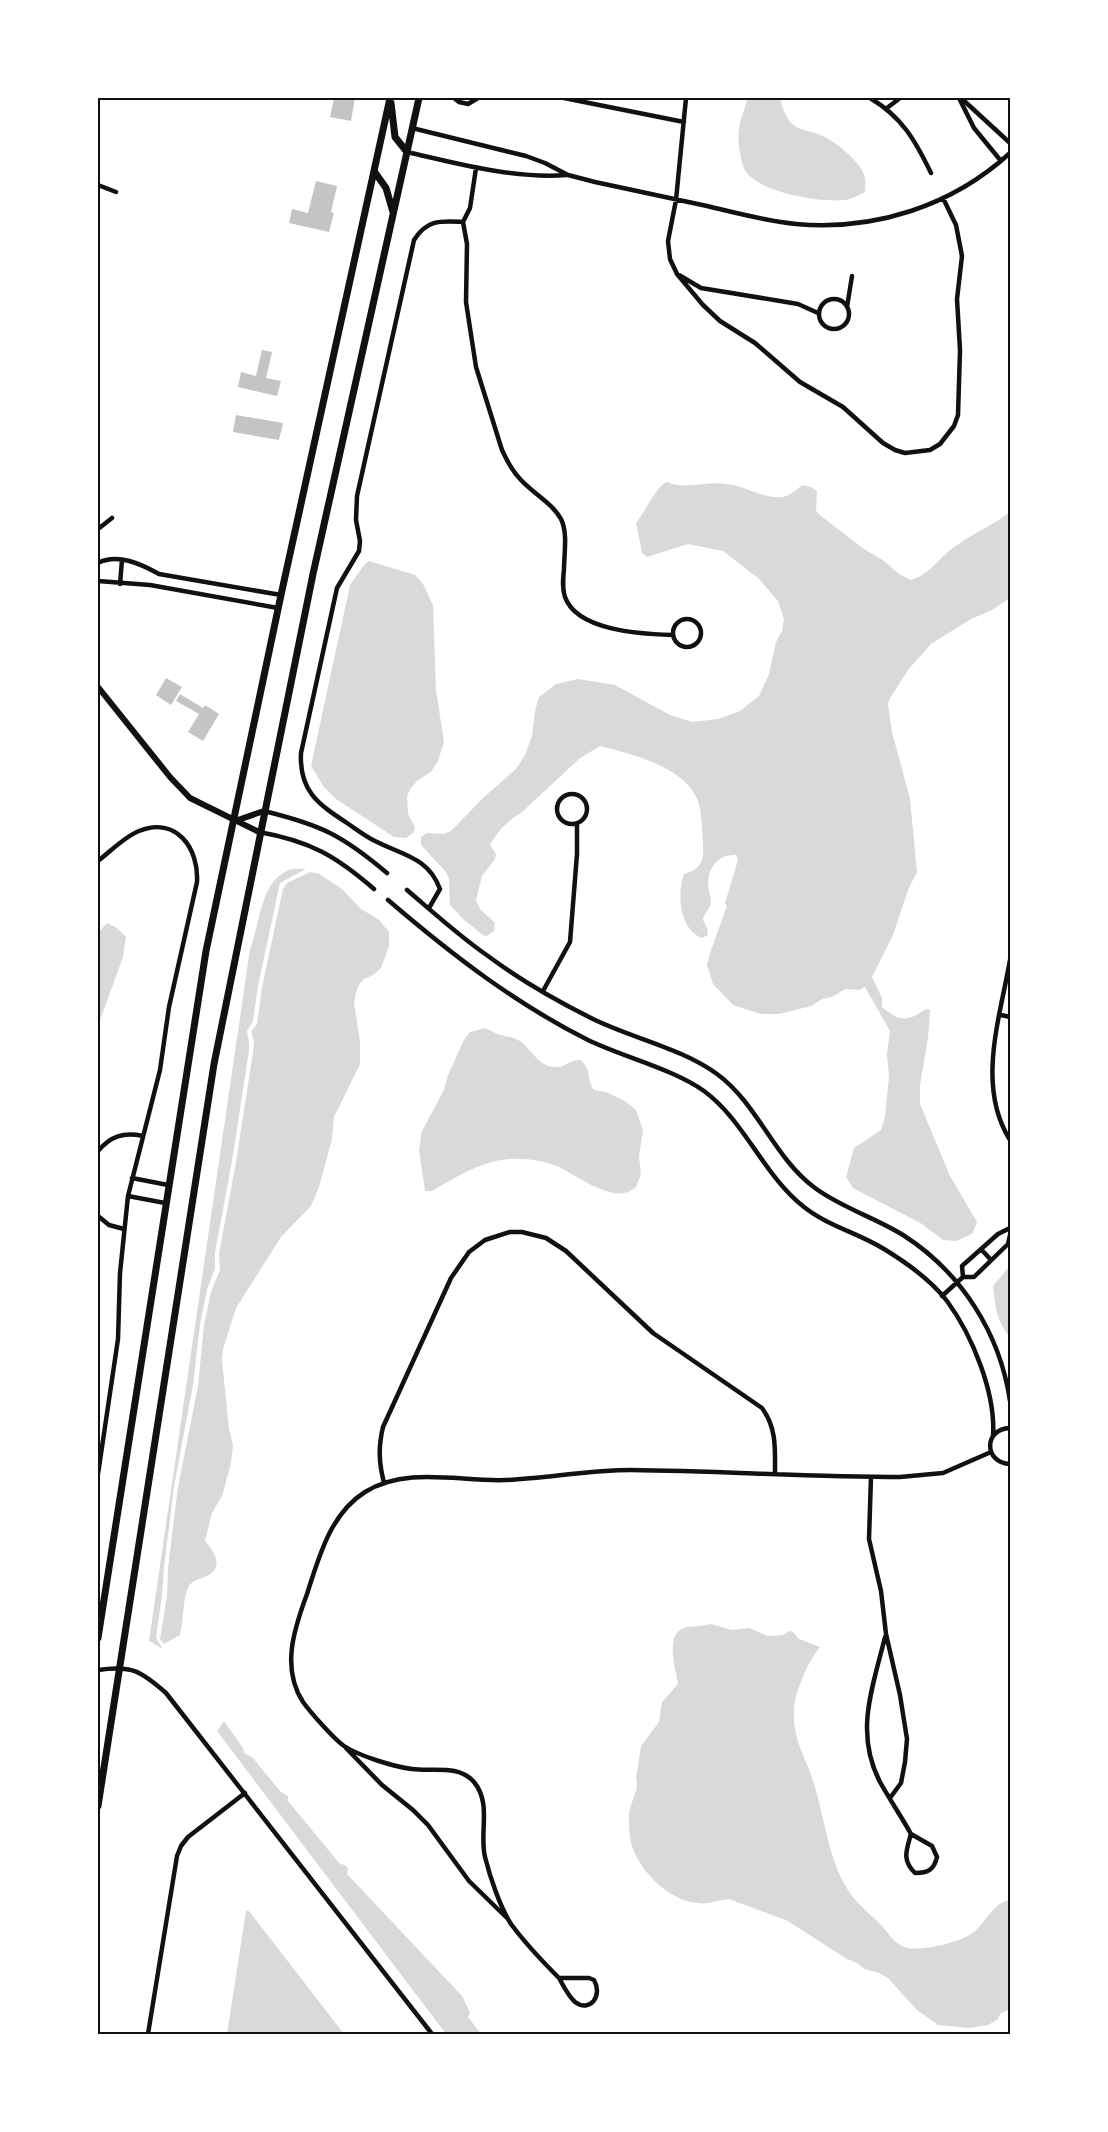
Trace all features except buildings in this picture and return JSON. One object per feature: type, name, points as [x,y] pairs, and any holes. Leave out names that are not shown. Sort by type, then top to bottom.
[{"type":"main road","points":[[390,98],[395,137],[407,152]]},
{"type":"main road","points":[[98,1638],[206,951],[235,821],[280,595],[390,98]]},
{"type":"main road","points":[[98,1806],[214,1064],[313,574],[419,98]]},
{"type":"main road","points":[[374,171],[386,188],[393,214]]},
{"type":"street","points":[[454,98],[468,104],[478,98]]},
{"type":"street","points":[[564,98],[684,122]]},
{"type":"street","points":[[686,98],[676,200],[668,241],[670,259],[677,274],[720,321],[755,343],[800,382],[843,407],[883,443],[905,453],[930,450],[940,444],[954,426],[958,415],[960,377],[957,299],[962,256],[956,225],[943,198]]},
{"type":"street","points":[[870,98],[887,108],[902,124],[916,143],[930,173]]},
{"type":"street","points":[[887,108],[900,98]]},
{"type":"street","points":[[960,98],[1011,143]]},
{"type":"street","points":[[960,98],[974,128],[1001,161]]},
{"type":"street","points":[[412,128],[526,156],[568,175],[794,224],[828,225],[885,219],[905,214],[943,198],[982,176],[1011,153]]},
{"type":"street","points":[[407,152],[476,168],[534,177],[568,175]]},
{"type":"street","points":[[476,168],[470,208],[464,222],[467,244],[466,302],[469,328],[483,392],[496,435],[508,463],[521,480],[561,519],[564,529],[563,589],[572,609],[583,618],[598,624],[672,636]]},
{"type":"street","points":[[98,185],[116,192]]},
{"type":"street","points":[[429,908],[440,890],[435,878],[408,854],[374,841],[318,802],[305,783],[300,763],[336,588],[359,551],[360,541],[356,520],[357,496],[414,240],[428,225],[441,221],[464,222]]},
{"type":"street","points":[[677,274],[701,288],[798,304],[818,313]]},
{"type":"street","points":[[847,307],[840,301],[830,300],[822,304],[818,313],[821,323],[829,329],[844,326],[849,317],[847,307],[852,276]]},
{"type":"street","points":[[98,529],[112,518]]},
{"type":"street","points":[[98,563],[109,559],[122,560],[146,567],[159,574],[280,595]]},
{"type":"street","points":[[120,584],[122,560]]},
{"type":"street","points":[[167,588],[170,576]]},
{"type":"street","points":[[98,581],[150,585],[278,608]]},
{"type":"street","points":[[690,619],[700,628],[700,638],[690,647],[677,644],[672,636],[674,626],[681,620],[690,619]]},
{"type":"street","points":[[98,687],[170,777],[190,798],[260,832],[292,839],[323,850],[375,888]]},
{"type":"street","points":[[574,793],[583,798],[587,807],[585,817],[577,823],[567,824],[559,818],[557,813],[556,808],[560,799],[568,794],[574,793]]},
{"type":"street","points":[[235,821],[264,811],[304,821],[337,835],[360,850],[387,873]]},
{"type":"street","points":[[543,991],[570,942],[577,864],[577,823]]},
{"type":"street","points":[[98,861],[129,837],[150,828],[162,828],[184,839],[195,858],[197,882],[169,1006],[157,1081],[128,1197],[118,1339],[98,1474]]},
{"type":"street","points":[[407,890],[487,956],[543,991],[593,1019],[690,1058],[717,1075],[738,1094],[784,1155],[812,1186],[839,1204],[903,1235],[939,1262],[974,1304],[997,1348],[1011,1401]]},
{"type":"street","points":[[388,900],[465,964],[538,1013],[610,1050],[683,1079],[704,1091],[734,1122],[774,1178],[796,1201],[822,1220],[875,1244],[902,1260],[921,1276],[942,1296],[961,1324],[978,1361],[990,1406],[993,1437],[991,1452],[998,1461],[1011,1464]]},
{"type":"street","points":[[1011,960],[994,1048],[992,1081],[999,1115],[1011,1140]]},
{"type":"street","points":[[1001,1015],[1011,1017]]},
{"type":"street","points":[[98,1151],[103,1144],[119,1135],[129,1133],[142,1136]]},
{"type":"street","points":[[132,1178],[168,1185]]},
{"type":"street","points":[[128,1197],[165,1203]]},
{"type":"street","points":[[98,1215],[109,1225],[124,1229]]},
{"type":"street","points":[[963,1277],[962,1266],[998,1234],[1011,1228]]},
{"type":"street","points":[[384,1483],[379,1455],[383,1427],[457,1268],[477,1245],[497,1235],[516,1232],[535,1234],[556,1243],[653,1333],[762,1408],[773,1428],[775,1474]]},
{"type":"street","points":[[942,1296],[963,1277],[974,1277],[1008,1244],[1011,1236]]},
{"type":"street","points":[[981,1249],[992,1260]]},
{"type":"street","points":[[993,1437],[1002,1429],[1011,1428]]},
{"type":"street","points":[[559,1978],[594,1980],[598,1986],[595,2000],[588,2005],[580,2005],[573,2001],[559,1978],[543,1963],[510,1922],[469,1881],[428,1826],[399,1797],[368,1772],[303,1702],[293,1680],[291,1646],[300,1611],[326,1539],[338,1519],[354,1500],[384,1483],[406,1478],[506,1480],[630,1470],[871,1477],[930,1476],[955,1469],[991,1452]]},
{"type":"street","points":[[871,1477],[869,1539],[884,1606],[886,1634],[907,1739],[901,1783],[890,1798]]},
{"type":"street","points":[[886,1634],[867,1711],[866,1729],[871,1758],[880,1781],[911,1834],[932,1846],[937,1857],[935,1866],[926,1873],[915,1873],[908,1866],[906,1855],[911,1834]]},
{"type":"street","points":[[98,1670],[120,1667],[136,1671],[166,1694],[432,2034]]},
{"type":"street","points":[[345,1746],[395,1766],[415,1770],[448,1769],[472,1779],[484,1802],[484,1854],[493,1884],[510,1922]]},
{"type":"street","points":[[148,2034],[177,1856],[181,1846],[188,1837],[245,1793]]},
{"type":"shaded area","points":[[747,98],[780,98],[785,114],[794,125],[824,136],[859,165],[865,180],[865,192],[847,200],[820,200],[775,190],[752,178],[743,166],[738,133]]},
{"type":"shaded area","points":[[667,482],[682,485],[727,484],[775,497],[788,495],[802,485],[811,487],[817,491],[816,511],[821,516],[899,574],[911,580],[924,574],[951,549],[1010,512],[1010,598],[931,644],[908,670],[888,705],[892,732],[910,799],[917,872],[908,890],[893,935],[872,977],[882,998],[882,1007],[899,1018],[908,1018],[926,1009],[930,1010],[920,1085],[920,1104],[950,1176],[977,1222],[972,1234],[956,1241],[943,1240],[922,1224],[853,1188],[846,1177],[854,1148],[881,1130],[885,1117],[889,1077],[887,1054],[890,1031],[865,987],[859,990],[845,989],[811,1006],[779,1014],[761,1014],[733,1005],[713,984],[707,965],[727,906],[725,903],[738,860],[736,855],[730,855],[716,862],[710,871],[708,883],[711,902],[703,920],[708,935],[702,938],[688,927],[682,910],[681,891],[684,874],[701,863],[703,849],[698,801],[692,789],[682,779],[656,764],[600,746],[579,759],[508,823],[490,845],[496,854],[495,859],[482,876],[476,900],[480,909],[495,923],[494,931],[487,936],[464,920],[450,905],[449,879],[446,872],[421,845],[421,837],[427,833],[443,834],[451,831],[516,769],[525,755],[532,736],[539,697],[556,684],[578,679],[615,685],[670,715],[692,722],[718,719],[740,711],[759,696],[769,674],[776,642],[782,631],[784,619],[778,601],[759,579],[723,551],[688,544],[647,557],[642,553],[636,523],[655,494]]},
{"type":"shaded area","points":[[369,561],[415,575],[423,584],[433,605],[436,690],[444,742],[438,761],[431,772],[418,780],[410,789],[407,797],[408,814],[415,827],[414,832],[406,838],[394,837],[336,799],[324,787],[311,766],[350,585]]},
{"type":"shaded area","points":[[306,869],[280,883],[258,986],[253,1021],[247,1031],[249,1051],[215,1253],[215,1268],[207,1290],[200,1324],[193,1385],[174,1486],[156,1638],[163,1649],[149,1641],[250,949],[262,906],[271,885],[287,871]]},
{"type":"shaded area","points":[[310,872],[319,874],[342,889],[361,909],[378,919],[389,932],[389,946],[381,968],[364,979],[358,986],[354,1003],[360,1041],[360,1064],[334,1117],[332,1139],[319,1187],[311,1206],[281,1237],[236,1308],[223,1349],[222,1360],[229,1429],[233,1445],[231,1463],[222,1496],[212,1513],[205,1541],[212,1549],[217,1564],[207,1576],[190,1585],[186,1593],[180,1635],[164,1644],[160,1639],[167,1596],[168,1568],[178,1487],[198,1386],[204,1325],[211,1292],[220,1270],[219,1254],[253,1052],[254,1041],[251,1032],[257,1024],[262,987],[283,889],[287,883]]},
{"type":"shaded area","points":[[107,923],[117,928],[126,937],[123,957],[98,1026],[98,933]]},
{"type":"shaded area","points":[[485,1028],[520,1041],[548,1066],[557,1067],[580,1060],[588,1070],[594,1090],[606,1092],[625,1101],[636,1110],[643,1130],[639,1157],[641,1174],[636,1187],[626,1193],[608,1192],[557,1166],[535,1160],[517,1159],[490,1162],[432,1191],[425,1191],[419,1150],[422,1131],[444,1090],[448,1075],[464,1040],[470,1032]]},
{"type":"shaded area","points":[[1010,1266],[1010,1337],[999,1320],[993,1286]]},
{"type":"shaded area","points":[[711,1624],[732,1630],[749,1628],[768,1636],[783,1635],[789,1631],[799,1639],[820,1647],[807,1668],[797,1694],[794,1720],[797,1739],[814,1784],[833,1856],[844,1883],[855,1900],[896,1942],[904,1947],[915,1949],[933,1947],[961,1939],[974,1932],[1000,1904],[1010,1900],[1010,2009],[1001,2013],[997,2020],[988,2025],[969,2028],[938,2025],[917,2010],[888,1978],[847,1959],[786,1920],[729,1899],[705,1903],[686,1901],[665,1890],[641,1864],[631,1843],[629,1815],[637,1788],[636,1779],[641,1746],[659,1722],[662,1702],[678,1684],[673,1652],[675,1636],[687,1627]]},
{"type":"shaded area","points":[[224,1721],[243,1748],[244,1753],[253,1758],[280,1791],[288,1796],[288,1801],[340,1864],[348,1868],[347,1874],[462,1996],[470,2013],[468,2017],[481,2034],[446,2034],[217,1731]]},
{"type":"shaded area","points":[[246,1911],[249,1911],[344,2034],[227,2034]]}]
